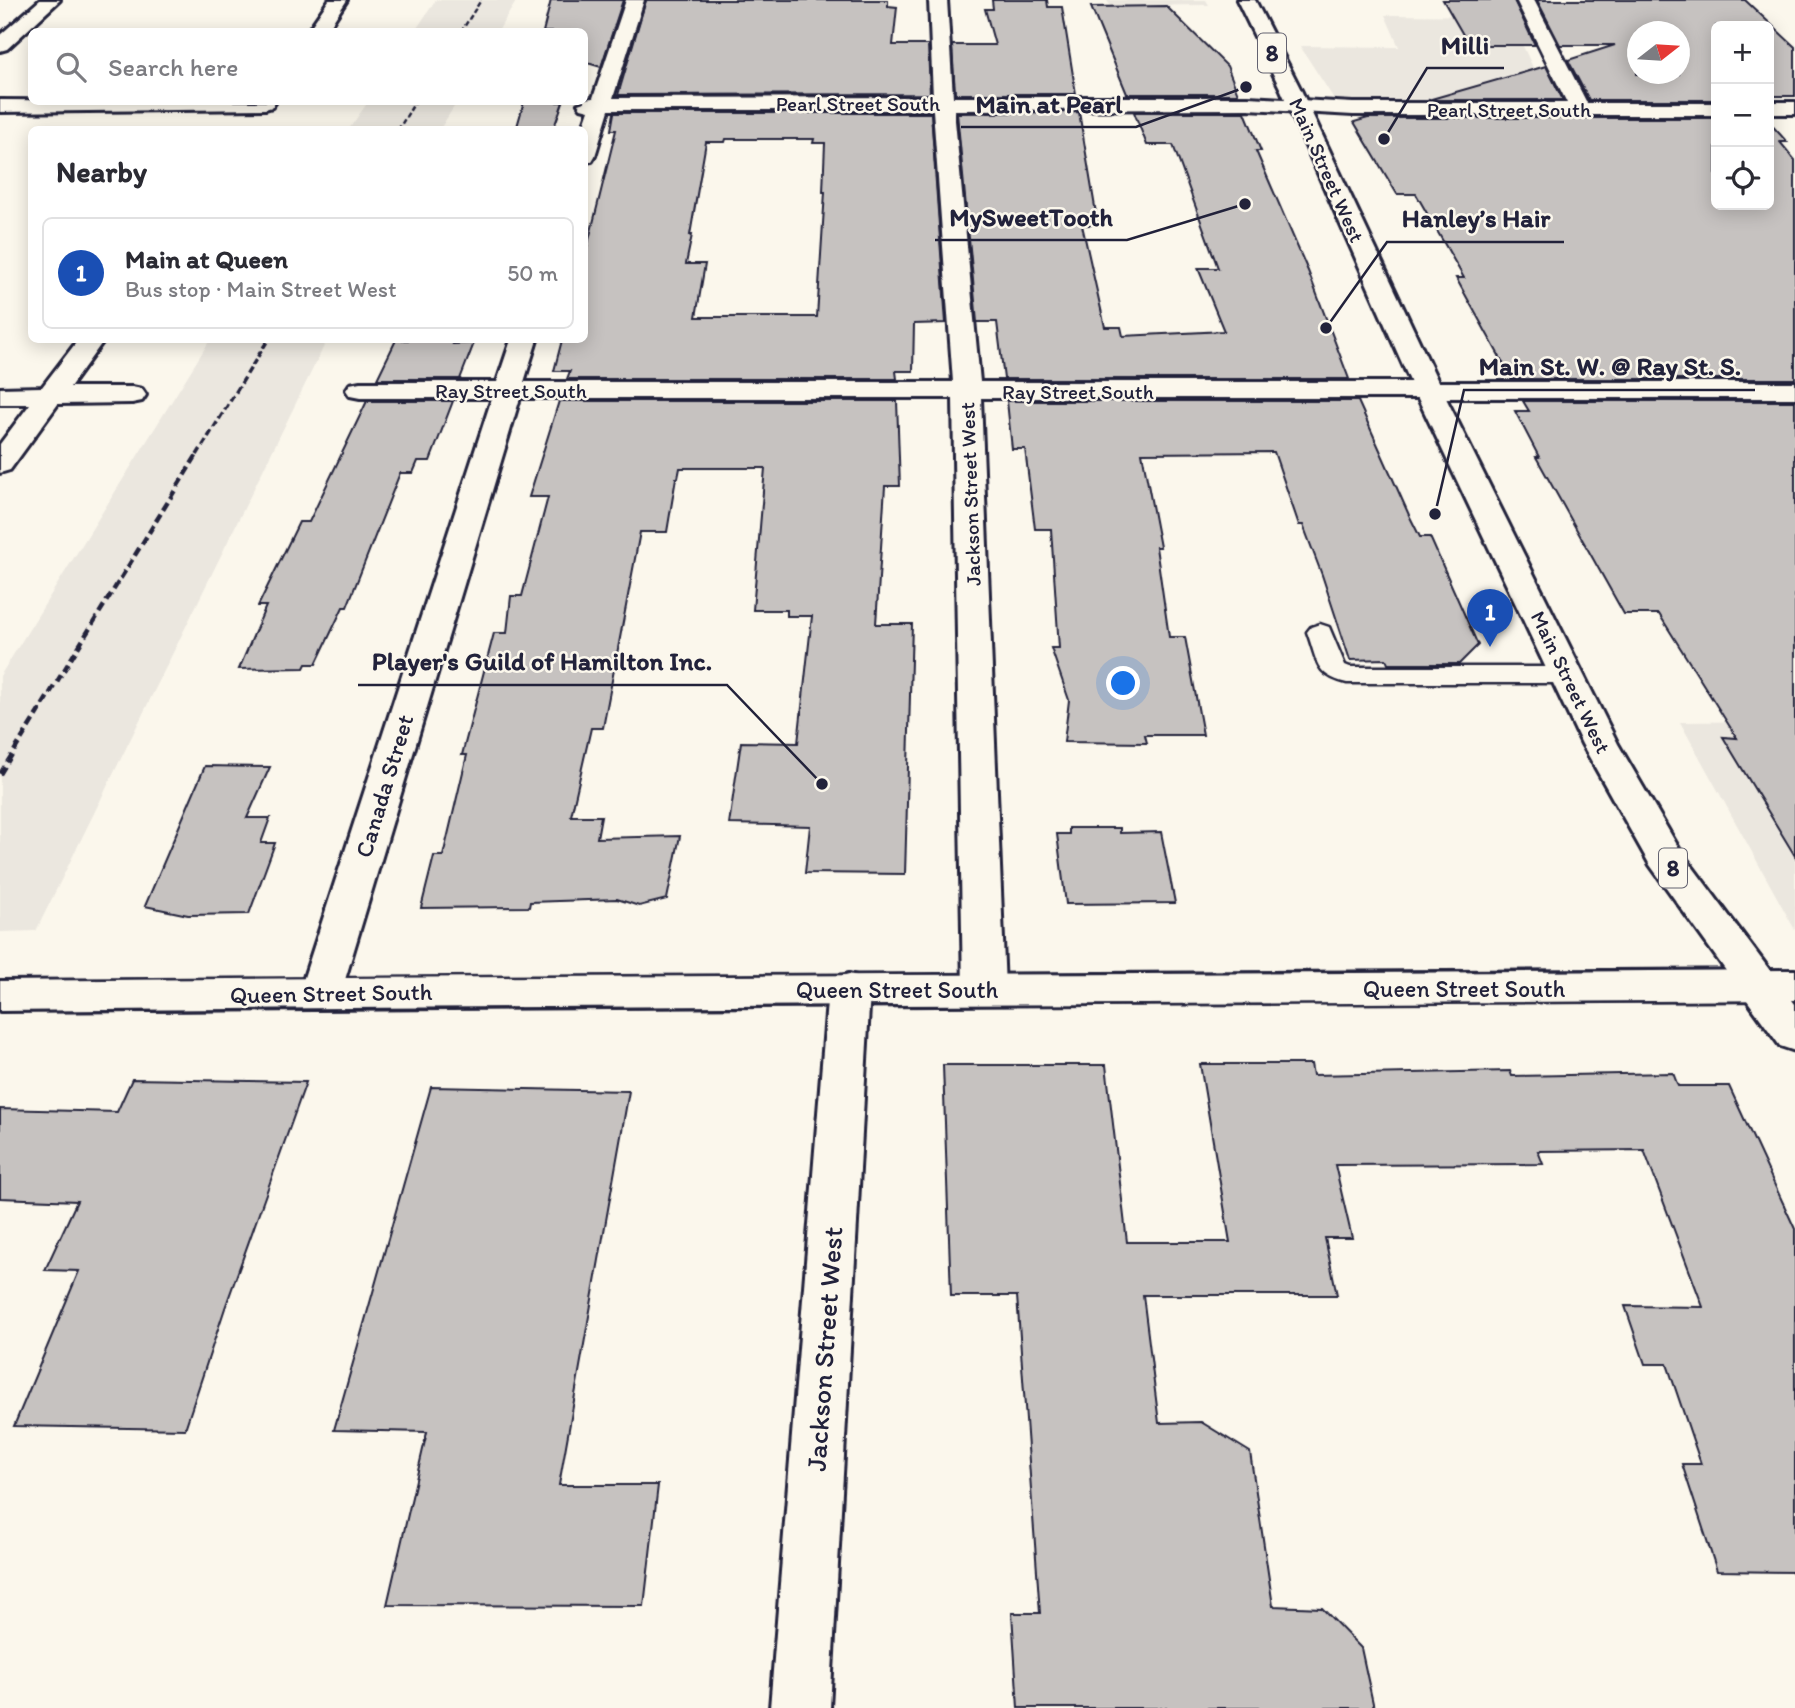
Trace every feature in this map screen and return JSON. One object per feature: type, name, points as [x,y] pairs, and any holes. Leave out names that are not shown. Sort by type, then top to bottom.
[{"type":"street","points":[[0,45],[51,0]]},
{"type":"street","points":[[319,28],[338,0]]},
{"type":"street","points":[[588,137],[595,104],[635,0]]},
{"type":"street","name":"Jackson Street West","points":[[938,0],[943,103],[967,391],[984,989]]},
{"type":"street","name":"Main Street West","points":[[1246,0],[1429,390],[1600,744],[1664,856],[1776,985],[1795,1035]]},
{"type":"street","points":[[1525,0],[1580,109]]},
{"type":"street","name":"Pearl Street South","points":[[595,104],[1248,103],[1298,107],[1711,108]]},
{"type":"street","points":[[0,106],[261,108]]},
{"type":"street","points":[[1774,108],[1795,108]]},
{"type":"street","points":[[0,464],[89,343]]},
{"type":"street","name":"Canada Street","points":[[320,993],[523,343]]},
{"type":"street","name":"Ray Street South","points":[[360,390],[1795,390]]},
{"type":"street","points":[[0,396],[132,395]]},
{"type":"street","name":"Queen Street South","points":[[0,996],[1776,985]]},
{"type":"street","name":"Jackson Street West","points":[[800,1708],[849,989]]},
{"type":"lane","points":[[1320,632],[1334,670],[1347,675],[1567,675]]},
{"type":"shaded area","points":[[436,0],[517,0],[500,28],[417,28]]},
{"type":"shaded area","points":[[1107,0],[1206,0],[1209,5],[1110,6]]},
{"type":"shaded area","points":[[1385,15],[1509,16],[1549,102],[1336,102],[1300,46],[1399,47]]},
{"type":"shaded area","points":[[366,105],[455,105],[442,126],[351,126]]},
{"type":"shaded area","points":[[208,343],[326,343],[36,931],[0,932],[0,676]]},
{"type":"shaded area","points":[[1795,721],[1795,930],[1680,722]]},
{"type":"building","points":[[551,0],[623,0],[601,67],[588,63],[588,28],[544,28]]},
{"type":"building","points":[[646,0],[888,0],[888,6],[897,7],[893,45],[928,45],[930,94],[618,95]]},
{"type":"building","points":[[992,0],[1047,0],[1048,7],[1062,7],[1076,94],[955,94],[952,45],[995,45],[985,9],[993,9]]},
{"type":"building","points":[[1443,0],[1514,0],[1535,45],[1469,45]]},
{"type":"building","points":[[1537,0],[1745,0],[1767,21],[1711,21],[1711,100],[1589,100],[1568,60],[1615,45],[1560,45]]},
{"type":"building","points":[[1166,6],[1227,66],[1238,94],[1127,94],[1091,7]]},
{"type":"building","points":[[1774,27],[1795,47],[1795,96],[1774,96]]},
{"type":"building","points":[[1546,66],[1563,100],[1428,100]]},
{"type":"building","points":[[523,105],[562,105],[554,126],[517,126]]},
{"type":"building","points":[[1079,112],[1098,225],[1082,225],[1105,327],[1121,327],[1123,336],[1224,331],[1198,268],[1218,268],[1173,145],[1147,145],[1134,112],[1245,112],[1261,151],[1256,151],[1308,271],[1349,379],[1004,379],[997,322],[977,322],[957,113]]},
{"type":"building","points":[[614,113],[931,113],[946,323],[914,324],[913,371],[896,371],[897,379],[567,379],[570,371],[554,371],[561,343],[588,343],[588,244],[616,130],[611,130]],"holes":[[[726,139],[814,139],[813,143],[825,143],[825,192],[817,317],[696,317],[705,264],[686,264],[706,142],[725,142]]]},
{"type":"building","points":[[1368,118],[1711,118],[1711,210],[1774,210],[1774,128],[1787,142],[1780,142],[1795,160],[1795,379],[1512,379],[1456,278],[1464,278],[1416,194],[1397,194],[1354,122]]},
{"type":"building","points":[[395,343],[474,343],[460,379],[377,379]]},
{"type":"building","points":[[367,401],[453,401],[430,461],[418,461],[413,473],[400,473],[347,607],[343,607],[316,664],[306,664],[304,668],[239,669],[266,606],[258,606],[299,522],[309,522]]},
{"type":"building","points":[[559,401],[897,401],[900,486],[885,486],[876,624],[912,624],[905,874],[805,873],[810,826],[729,824],[741,742],[798,743],[812,616],[787,616],[787,610],[753,610],[765,468],[680,468],[667,532],[640,532],[603,728],[591,728],[571,816],[601,816],[597,838],[680,836],[667,899],[639,906],[617,899],[530,902],[529,907],[421,908],[434,856],[443,856],[467,755],[462,755],[494,633],[507,633],[511,596],[522,596],[548,497],[529,497]]},
{"type":"building","points":[[1007,401],[1358,401],[1420,537],[1430,537],[1478,645],[1459,664],[1388,664],[1386,659],[1350,660],[1322,575],[1303,525],[1299,525],[1274,452],[1142,453],[1160,547],[1156,547],[1169,637],[1185,637],[1203,735],[1145,735],[1147,743],[1064,742],[1069,700],[1051,648],[1059,648],[1051,529],[1035,529],[1025,449],[1012,449]]},
{"type":"building","points":[[1523,401],[1795,401],[1795,856],[1723,737],[1737,738],[1659,614],[1624,614],[1536,457],[1539,457],[1515,411],[1529,411]]},
{"type":"building","points":[[205,766],[270,767],[247,818],[270,818],[261,843],[275,843],[249,914],[188,915],[145,906]]},
{"type":"building","points":[[1069,828],[1120,828],[1120,833],[1161,832],[1175,903],[1066,904],[1057,834],[1069,834]]},
{"type":"building","points":[[1200,1064],[1311,1064],[1313,1075],[1510,1071],[1512,1076],[1673,1073],[1678,1086],[1729,1086],[1795,1229],[1795,1572],[1717,1571],[1682,1464],[1701,1464],[1667,1364],[1645,1364],[1625,1306],[1703,1307],[1644,1150],[1538,1151],[1543,1164],[1335,1165],[1352,1238],[1325,1238],[1337,1295],[1143,1295],[1159,1423],[1201,1422],[1250,1452],[1273,1606],[1322,1608],[1361,1648],[1374,1708],[1018,1708],[1012,1613],[1040,1613],[1017,1296],[951,1296],[943,1065],[1106,1065],[1127,1242],[1230,1242]]},
{"type":"building","points":[[132,1079],[306,1082],[185,1429],[14,1426],[79,1271],[45,1270],[77,1201],[0,1198],[0,1109],[117,1112]]},
{"type":"building","points":[[431,1087],[629,1091],[559,1485],[658,1485],[644,1606],[387,1605],[427,1432],[334,1430]]},
{"type":"railway","points":[[464,28],[481,0]]},
{"type":"railway","points":[[400,126],[413,105]]},
{"type":"railway","points":[[197,455],[266,343]]},
{"type":"railway","points":[[0,774],[198,453]]},
{"type":"place","name":"Main at Pearl","points":[[1246,87]]},
{"type":"place","name":"Milli","points":[[1384,139]]},
{"type":"place","name":"MySweetTooth","points":[[1245,204]]},
{"type":"place","name":"Hanley’s Hair","points":[[1326,328]]},
{"type":"place","name":"Main St. W. @ Ray St. S.","points":[[1435,514]]},
{"type":"place","name":"Main at Queen","points":[[1490,647]]},
{"type":"place","name":"Player's Guild of Hamilton Inc.","points":[[822,784]]}]
